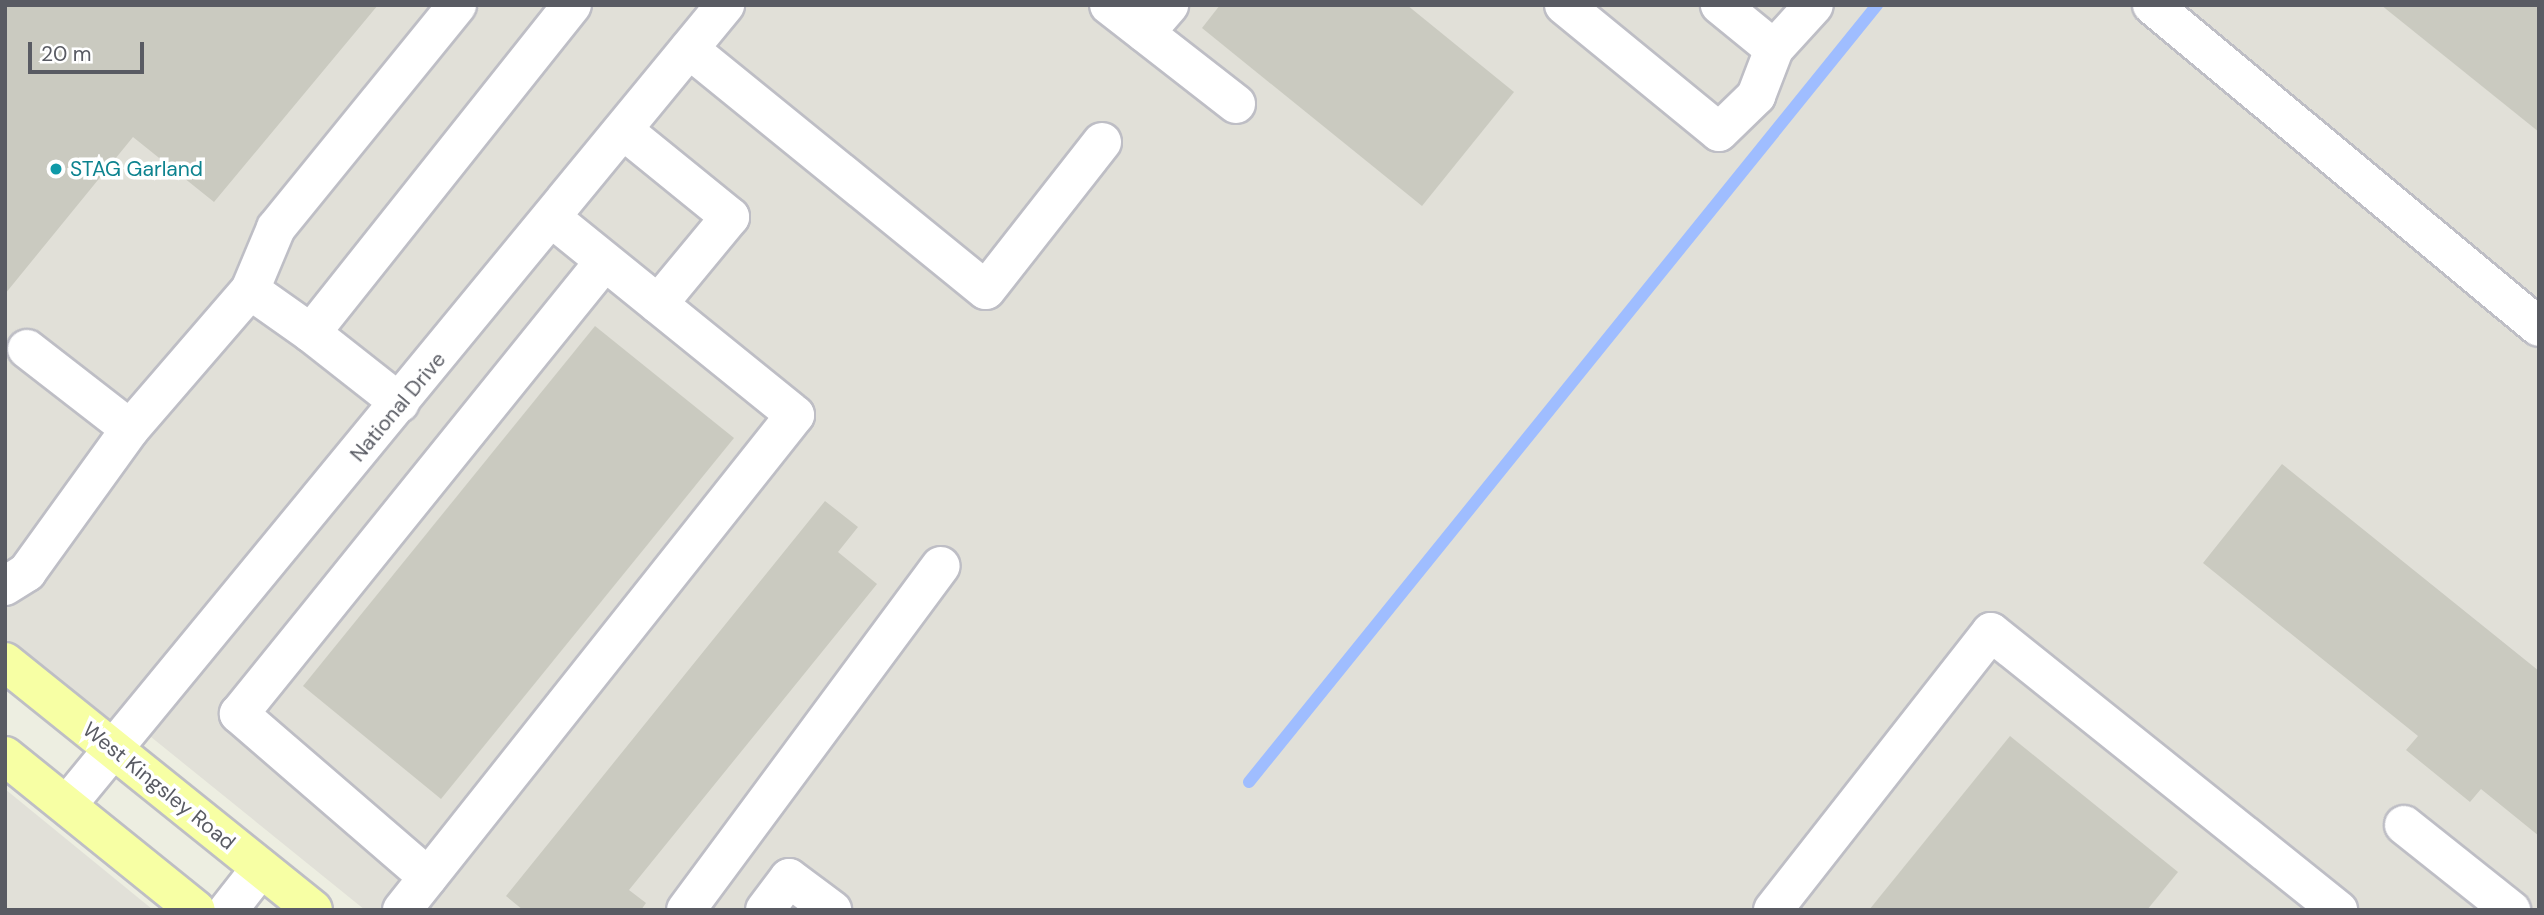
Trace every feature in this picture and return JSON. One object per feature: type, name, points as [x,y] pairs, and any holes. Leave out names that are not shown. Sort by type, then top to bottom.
[{"type":"main road","name":"West Kingsley Road","points":[[5,662],[313,910]]},
{"type":"main road","points":[[5,755],[196,910]]},
{"type":"street","points":[[5,586],[27,572],[130,429],[250,290],[276,228],[457,5]]},
{"type":"street","points":[[311,333],[572,5]]},
{"type":"street","name":"National Drive","points":[[67,805],[552,218],[724,5]]},
{"type":"street","points":[[1109,5],[1157,19],[1236,104]]},
{"type":"street","points":[[1564,5],[1719,132],[1756,96],[1774,49],[1814,5]]},
{"type":"street","points":[[1720,5],[1774,49]]},
{"type":"street","points":[[2152,5],[2539,327]]},
{"type":"street","points":[[689,49],[986,290],[1102,142]]},
{"type":"street","points":[[623,130],[730,216],[658,304]]},
{"type":"street","points":[[402,910],[795,415],[552,218]]},
{"type":"street","points":[[428,877],[239,715],[604,262]]},
{"type":"street","points":[[250,290],[311,333],[400,403]]},
{"type":"street","points":[[27,349],[130,429]]},
{"type":"street","points":[[685,910],[941,566]]},
{"type":"street","points":[[1773,910],[1991,632],[2338,910]]},
{"type":"street","points":[[2404,825],[2511,910]]},
{"type":"street","points":[[228,910],[261,868]]},
{"type":"street","points":[[765,910],[789,878],[832,910]]},
{"type":"shaded area","points":[[5,5],[2539,5],[2539,910],[365,910],[135,724],[114,749],[5,662]]},
{"type":"shaded area","points":[[5,789],[152,909],[153,910],[5,910]]},
{"type":"building","name":"STAG Garland","points":[[5,5],[378,5],[214,202],[133,137],[5,294]]},
{"type":"building","points":[[1220,5],[1407,5],[1514,92],[1422,206],[1202,28]]},
{"type":"building","points":[[2381,5],[2539,5],[2539,132]]},
{"type":"building","points":[[595,326],[734,438],[441,799],[303,686]]},
{"type":"building","points":[[2282,464],[2539,671],[2539,836],[2481,789],[2470,802],[2406,750],[2418,736],[2203,563]]},
{"type":"building","points":[[825,501],[858,527],[838,552],[877,584],[629,890],[646,903],[641,910],[523,910],[506,896]]},
{"type":"building","points":[[2010,736],[2178,872],[2147,910],[1869,910]]},
{"type":"waterway","points":[[1249,782],[1877,5]]},
{"type":"place","name":"STAG Garland","points":[[56,169]]}]
